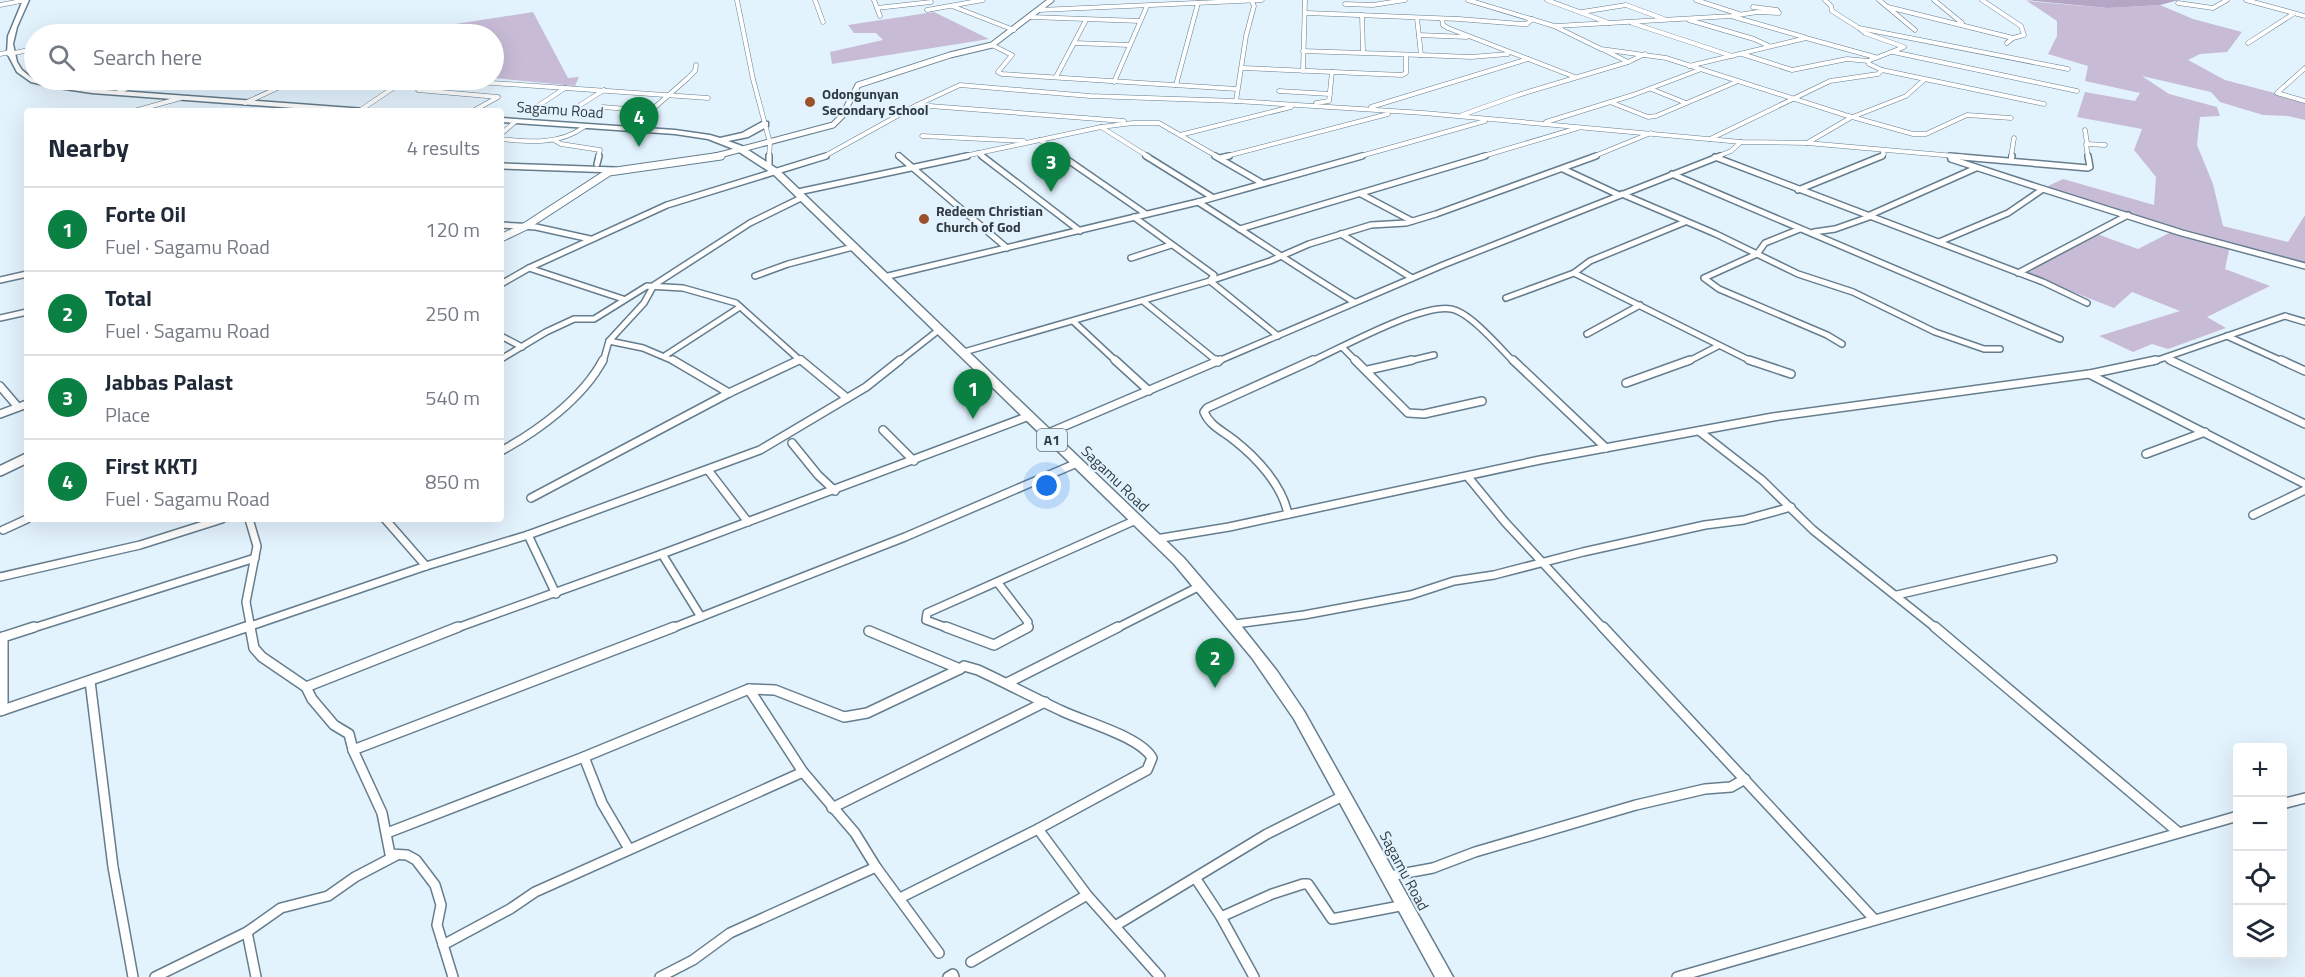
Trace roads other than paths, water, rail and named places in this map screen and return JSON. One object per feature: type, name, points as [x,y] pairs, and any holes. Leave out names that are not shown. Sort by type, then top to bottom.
[{"type":"highway","points":[[24,75],[20,73],[9,53],[9,41],[26,0]]},
{"type":"highway","points":[[99,90],[308,108]]},
{"type":"highway","name":"Sagamu Road","points":[[504,120],[675,132],[721,140],[743,150],[772,169],[801,194],[853,247],[1137,520],[1235,624],[1274,676],[1345,795],[1444,977]]},
{"type":"highway","points":[[721,140],[745,135],[765,124]]},
{"type":"street","points":[[0,5],[26,0]]},
{"type":"street","points":[[737,0],[770,144],[772,169]]},
{"type":"street","points":[[815,0],[823,22]]},
{"type":"street","points":[[874,0],[880,16]]},
{"type":"street","points":[[927,10],[983,0]]},
{"type":"street","points":[[1042,0],[1051,0]]},
{"type":"street","points":[[504,168],[617,170],[693,162],[823,129],[844,117],[846,104],[854,90],[867,81],[950,55],[992,45],[1051,0]]},
{"type":"street","points":[[1039,10],[1148,6],[1171,2],[1262,0]]},
{"type":"street","points":[[1303,71],[1307,13],[1305,0]]},
{"type":"street","points":[[1345,4],[1369,5],[1405,0]]},
{"type":"street","points":[[1468,0],[1554,26],[1628,62]]},
{"type":"street","points":[[1547,0],[1610,23]]},
{"type":"street","points":[[1696,0],[1741,15]]},
{"type":"street","points":[[1826,0],[1832,11],[1865,33],[1904,46],[1868,61]]},
{"type":"street","points":[[1879,0],[1915,30]]},
{"type":"street","points":[[1934,0],[1966,26]]},
{"type":"street","points":[[1982,0],[2021,26],[2024,35],[2013,38],[2007,43]]},
{"type":"street","points":[[2178,3],[2212,8],[2227,0]]},
{"type":"street","points":[[2246,0],[2305,16]]},
{"type":"street","points":[[877,8],[930,1],[935,6]]},
{"type":"street","points":[[1236,101],[1243,68],[1246,36],[1254,6],[1252,1]]},
{"type":"street","points":[[1176,85],[1186,57],[1187,44],[1198,3]]},
{"type":"street","points":[[1369,5],[1370,16]]},
{"type":"street","points":[[1582,12],[1626,5],[1665,19]]},
{"type":"street","points":[[952,6],[1014,30]]},
{"type":"street","points":[[1114,82],[1148,6]]},
{"type":"street","points":[[1693,20],[1779,13],[1776,9],[1753,7]]},
{"type":"street","points":[[1888,7],[2013,38]]},
{"type":"street","points":[[1307,13],[1546,24]]},
{"type":"street","points":[[2248,43],[2255,36],[2294,14]]},
{"type":"street","points":[[1362,15],[1363,52]]},
{"type":"street","points":[[1732,16],[1875,57]]},
{"type":"street","points":[[1031,17],[1086,21],[1140,21]]},
{"type":"street","points":[[1417,18],[1421,55]]},
{"type":"street","points":[[1554,26],[1683,18],[1754,39],[1769,46]]},
{"type":"street","points":[[1442,19],[1445,26],[1464,35]]},
{"type":"street","points":[[1527,24],[1532,19]]},
{"type":"street","points":[[1056,77],[1086,21]]},
{"type":"street","points":[[1628,22],[1732,56]]},
{"type":"street","points":[[1859,28],[2068,69]]},
{"type":"street","points":[[1419,35],[1473,37],[1500,51],[1516,54],[1575,77]]},
{"type":"street","points":[[1689,66],[1806,38]]},
{"type":"street","points":[[1074,43],[1129,45]]},
{"type":"street","points":[[992,45],[1012,55],[999,73],[1237,89]]},
{"type":"street","points":[[1602,49],[1645,54],[1689,66],[1698,71]]},
{"type":"street","points":[[0,54],[24,51]]},
{"type":"street","points":[[1303,51],[1479,57],[1500,51]]},
{"type":"street","points":[[1893,52],[2077,91]]},
{"type":"street","points":[[1460,116],[1518,95],[1628,62],[1645,54]]},
{"type":"street","points":[[1742,54],[1790,70],[1847,59],[1868,61],[1882,70],[2044,104]]},
{"type":"street","points":[[1243,68],[1402,75],[1406,73],[1406,56]]},
{"type":"street","points":[[1363,110],[1528,59]]},
{"type":"street","points":[[629,129],[695,71],[696,65]]},
{"type":"street","points":[[2305,68],[2277,93],[2305,102]]},
{"type":"street","points":[[1713,137],[1830,81],[1871,75],[1882,70]]},
{"type":"street","points":[[504,282],[590,239],[667,205],[772,169],[824,157],[917,105],[960,85],[1097,96],[1236,101],[1544,123],[1554,122],[1698,71],[1705,71],[1852,117],[1922,135],[1963,116],[2011,118]]},
{"type":"street","points":[[1180,135],[1299,105],[1327,102],[1332,72]]},
{"type":"street","points":[[1807,144],[1852,117],[1906,96],[1924,80]]},
{"type":"street","points":[[1610,102],[1650,117],[1737,82]]},
{"type":"street","points":[[504,83],[708,98]]},
{"type":"street","points":[[1191,100],[1195,86]]},
{"type":"street","points":[[535,108],[566,87]]},
{"type":"street","points":[[1651,89],[1686,103]]},
{"type":"street","points":[[118,92],[123,90]]},
{"type":"street","points":[[245,103],[273,90]]},
{"type":"street","points":[[363,108],[390,90]]},
{"type":"street","points":[[417,90],[498,97],[478,108]]},
{"type":"street","points":[[574,109],[604,90]]},
{"type":"street","points":[[1280,91],[1330,94]]},
{"type":"street","points":[[145,108],[181,98]]},
{"type":"street","points":[[1277,104],[1283,109]]},
{"type":"street","points":[[917,105],[1132,123],[1157,123],[1262,183]]},
{"type":"street","points":[[603,107],[651,111]]},
{"type":"street","points":[[1220,158],[1387,112]]},
{"type":"street","points":[[884,277],[1198,202],[1490,120]]},
{"type":"street","points":[[504,132],[516,122]]},
{"type":"street","points":[[1554,122],[1575,128]]},
{"type":"street","points":[[504,357],[574,319],[594,319],[623,299],[642,288],[654,285],[750,223],[801,194],[978,153],[1101,127],[1132,123]]},
{"type":"street","points":[[504,140],[522,142],[554,140],[569,137],[584,127]]},
{"type":"street","points":[[1101,127],[1212,197]]},
{"type":"street","points":[[1240,229],[1583,127],[2089,168],[2085,130]]},
{"type":"street","points":[[964,352],[1210,281],[1375,224],[1412,221],[1563,169],[1651,133]]},
{"type":"street","points":[[922,136],[1031,142]]},
{"type":"street","points":[[2011,160],[2014,138]]},
{"type":"street","points":[[554,140],[561,144],[600,150],[597,164]]},
{"type":"street","points":[[1040,140],[1146,214]]},
{"type":"street","points":[[1046,434],[1412,278],[1731,151],[1741,141]]},
{"type":"street","points":[[2087,143],[2105,145]]},
{"type":"street","points":[[1798,190],[1879,158],[1884,154],[1883,152]]},
{"type":"street","points":[[978,153],[1080,231]]},
{"type":"street","points":[[898,155],[1007,248]]},
{"type":"street","points":[[1942,156],[2182,233],[2305,267]]},
{"type":"street","points":[[1715,157],[1798,190],[1871,215],[2087,303]]},
{"type":"street","points":[[1810,232],[1835,229],[1862,220],[1976,168]]},
{"type":"street","points":[[1563,169],[1746,248],[1759,251],[1798,274],[1853,292],[1938,334],[1984,349],[2000,349]]},
{"type":"street","points":[[504,237],[526,226],[603,174],[617,170]]},
{"type":"street","points":[[1671,174],[2060,339]]},
{"type":"street","points":[[1939,242],[1998,218],[2033,198],[2043,189]]},
{"type":"street","points":[[1361,194],[1412,221]]},
{"type":"street","points":[[1198,202],[1282,255],[1315,280],[1354,302]]},
{"type":"street","points":[[2018,273],[2128,215]]},
{"type":"street","points":[[1134,217],[1214,275],[1210,281]]},
{"type":"street","points":[[1862,220],[1883,220]]},
{"type":"street","points":[[1506,298],[1574,273],[1585,264],[1685,222]]},
{"type":"street","points":[[504,225],[566,232],[590,239]]},
{"type":"street","points":[[1801,228],[1765,243],[1759,251],[1705,277],[1705,280],[1767,310],[1827,335],[1842,344]]},
{"type":"street","points":[[1341,234],[1412,278]]},
{"type":"street","points":[[1131,258],[1171,245]]},
{"type":"street","points":[[755,276],[788,264],[853,247]]},
{"type":"street","points":[[529,268],[623,299]]},
{"type":"street","points":[[1574,273],[1718,346],[1758,364],[1791,374]]},
{"type":"street","points":[[0,280],[24,275]]},
{"type":"street","points":[[1210,281],[1278,336]]},
{"type":"street","points":[[654,285],[711,295],[740,307],[847,398]]},
{"type":"street","points":[[504,449],[533,434],[584,387],[597,372],[606,355],[609,341],[644,303],[654,285]]},
{"type":"street","points":[[1143,301],[1218,362]]},
{"type":"street","points":[[1587,334],[1640,305]]},
{"type":"street","points":[[666,355],[740,307]]},
{"type":"street","points":[[1304,511],[1288,502],[1252,454],[1214,426],[1206,418],[1204,412],[1207,408],[1418,313],[1456,310],[1466,316],[1606,448]]},
{"type":"street","points":[[0,318],[24,313]]},
{"type":"street","points":[[1156,539],[1699,431],[1830,409],[2089,374],[2166,358],[2285,316],[2305,322]]},
{"type":"street","points":[[1074,322],[1149,391]]},
{"type":"street","points":[[255,558],[2,637],[1,711],[426,566],[528,535],[708,470],[775,442],[896,365],[940,329]]},
{"type":"street","points":[[2227,336],[2305,371]]},
{"type":"street","points":[[504,338],[522,347]]},
{"type":"street","points":[[609,341],[644,346],[666,355],[729,393]]},
{"type":"street","points":[[1626,383],[1684,363],[1718,346]]},
{"type":"street","points":[[1342,347],[1368,370],[1404,410],[1413,414],[1482,401]]},
{"type":"street","points":[[1368,370],[1434,355]]},
{"type":"street","points":[[2166,358],[2305,424]]},
{"type":"street","points":[[531,498],[729,393],[801,359]]},
{"type":"street","points":[[2089,374],[2305,484]]},
{"type":"street","points":[[0,386],[18,407]]},
{"type":"street","points":[[0,414],[24,405]]},
{"type":"street","points":[[306,687],[436,635],[556,594],[835,491],[1029,416]]},
{"type":"street","points":[[883,430],[914,461]]},
{"type":"street","points":[[1699,431],[1762,480],[1813,530],[1897,595],[2178,832]]},
{"type":"street","points":[[2146,454],[2205,432]]},
{"type":"street","points":[[792,443],[818,475],[835,491]]},
{"type":"street","points":[[0,471],[24,459]]},
{"type":"street","points":[[353,750],[423,725],[905,537],[1077,463]]},
{"type":"street","points":[[708,470],[748,522]]},
{"type":"street","points":[[1468,477],[1505,522],[1874,919]]},
{"type":"street","points":[[2253,515],[2305,490]]},
{"type":"street","points":[[1288,502],[1288,514]]},
{"type":"street","points":[[1235,624],[1304,615],[1411,595],[1454,581],[1494,575],[1705,525],[1744,520],[1791,507]]},
{"type":"street","points":[[3,530],[24,520]]},
{"type":"street","points":[[998,583],[1028,622],[1028,627],[1024,631],[994,645],[926,620],[927,614],[1137,520]]},
{"type":"street","points":[[0,577],[125,549],[214,522]]},
{"type":"street","points":[[250,522],[257,546],[246,603],[254,648],[262,657],[306,687],[312,699],[334,725],[349,734],[353,750],[382,813],[390,854],[399,854],[416,860],[435,885],[441,905],[437,926],[449,976]]},
{"type":"street","points":[[388,522],[426,566]]},
{"type":"street","points":[[528,535],[556,594]]},
{"type":"street","points":[[662,554],[701,617]]},
{"type":"street","points":[[1897,595],[2053,559]]},
{"type":"street","points":[[1007,683],[1200,586]]},
{"type":"street","points":[[869,631],[960,669]]},
{"type":"street","points":[[387,833],[584,757],[749,689],[775,690],[852,718],[960,669],[971,667],[1126,740],[1151,755],[1152,764],[1147,770],[1038,829],[900,898]]},
{"type":"street","points":[[90,681],[114,876],[133,977]]},
{"type":"street","points":[[749,689],[803,772],[855,834],[876,867],[939,953]]},
{"type":"street","points":[[832,808],[1045,702]]},
{"type":"street","points":[[584,757],[602,803],[629,849]]},
{"type":"street","points":[[443,945],[510,909],[535,892],[803,772]]},
{"type":"street","points":[[1389,876],[1433,868],[1475,852],[1636,805],[1705,789],[1731,787],[1745,779]]},
{"type":"street","points":[[1115,926],[1267,834],[1345,795]]},
{"type":"street","points":[[2287,803],[2305,798]]},
{"type":"street","points":[[1677,977],[2233,817]]},
{"type":"street","points":[[1038,829],[1087,895],[1160,977]]},
{"type":"street","points":[[155,977],[247,932],[281,908],[328,896],[355,877],[399,854]]},
{"type":"street","points":[[660,977],[693,960],[730,933],[876,867]]},
{"type":"street","points":[[1196,879],[1221,917],[1254,977]]},
{"type":"street","points":[[1221,917],[1272,894],[1304,884],[1308,884],[1332,918],[1405,905]]},
{"type":"street","points":[[971,962],[1087,895]]},
{"type":"street","points":[[247,932],[256,977]]},
{"type":"street","points":[[948,977],[952,974],[954,977]]},
{"type":"place","name":"Odongunyan Secondary School","points":[[810,102]]},
{"type":"place","name":"First KKTJ","points":[[639,147]]},
{"type":"place","name":"Jabbas Palast","points":[[1051,192]]},
{"type":"place","name":"Redeem Christian Church of God","points":[[924,219]]},
{"type":"place","name":"Forte Oil","points":[[973,419]]},
{"type":"place","name":"Total","points":[[1215,688]]}]
